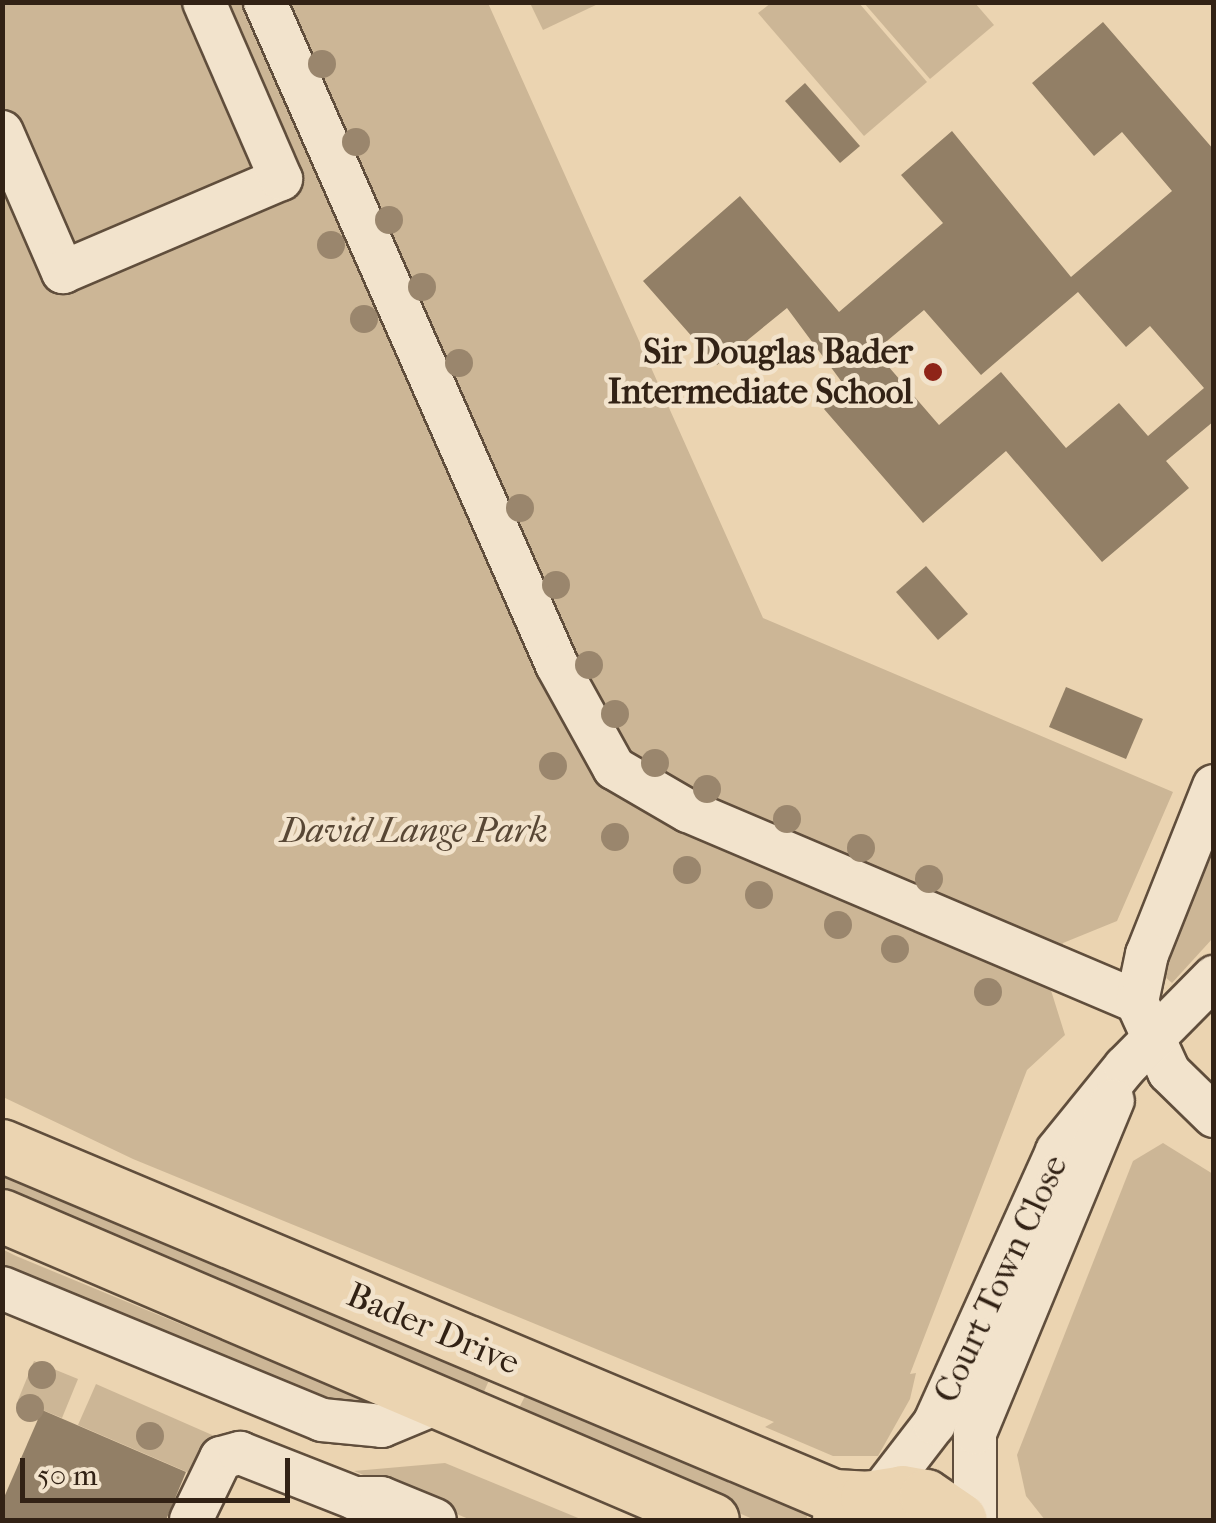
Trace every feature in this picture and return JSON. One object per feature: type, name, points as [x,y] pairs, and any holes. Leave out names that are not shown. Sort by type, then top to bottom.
[{"type":"main road","name":"Bader Drive","points":[[2,1146],[834,1496],[862,1504],[926,1496],[961,1520]]},
{"type":"main road","name":"Bader Drive","points":[[2,1216],[713,1520]]},
{"type":"street","points":[[2,132],[62,272],[281,179],[204,2]]},
{"type":"street","points":[[224,50],[269,14],[556,665],[614,768],[688,812],[1138,1036],[1214,1116]]},
{"type":"street","points":[[1138,1036],[1146,954],[1214,786]]},
{"type":"street","name":"Court Town Close","points":[[862,1504],[934,1424],[1057,1151],[1138,1036],[1214,977]]},
{"type":"street","name":"Court Town Close","points":[[975,1520],[976,1433],[1138,1036]]},
{"type":"street","points":[[2,1288],[322,1420],[382,1426],[437,1403]]},
{"type":"street","points":[[191,1520],[221,1458],[254,1453],[354,1498],[420,1514]]},
{"type":"green space","name":"David Lange Park","points":[[3,3],[488,3],[763,618],[1173,792],[1117,921],[1063,943],[1049,984],[1065,1035],[1027,1070],[910,1374],[916,1373],[910,1399],[878,1456],[833,1456],[765,1427],[774,1422],[133,1159],[3,1097]]},
{"type":"green space","points":[[530,3],[600,3],[543,30]]},
{"type":"green space","points":[[771,3],[859,3],[927,82],[864,136],[758,13]]},
{"type":"green space","points":[[864,3],[975,3],[994,25],[930,79]]},
{"type":"green space","points":[[1213,835],[1213,938],[1172,983],[1156,969]]},
{"type":"green space","points":[[1163,1143],[1213,1174],[1213,1520],[1045,1520],[1026,1496],[1017,1455],[1133,1161]]},
{"type":"green space","points":[[2,1173],[490,1378],[479,1403],[3,1198]]},
{"type":"green space","points":[[2,1249],[376,1405],[349,1409],[3,1269]]},
{"type":"green space","points":[[34,1361],[78,1379],[62,1418],[18,1400]]},
{"type":"green space","points":[[96,1384],[219,1438],[201,1478],[78,1425]]},
{"type":"green space","points":[[525,1396],[808,1513],[806,1520],[755,1520],[515,1416]]},
{"type":"green space","points":[[445,1463],[583,1520],[471,1520],[354,1471]]},
{"type":"building","points":[[1103,22],[1214,150],[1214,421],[1166,461],[1189,488],[1102,562],[1006,451],[923,523],[824,409],[847,389],[787,308],[717,365],[643,281],[740,196],[839,312],[943,223],[901,175],[952,131],[1071,277],[1172,191],[1122,132],[1094,156],[1032,83]],"holes":[[[1078,292],[1126,347],[1150,326],[1204,388],[1148,436],[1119,403],[1066,448],[1001,372],[939,425],[875,351],[924,310],[981,375]]]},
{"type":"building","points":[[805,83],[860,146],[840,163],[785,101]]},
{"type":"building","points":[[926,566],[968,614],[938,640],[896,592]]},
{"type":"building","points":[[1066,687],[1143,719],[1126,759],[1049,727]]},
{"type":"building","points":[[42,1410],[186,1472],[166,1520],[2,1520],[2,1502]]},
{"type":"place","name":"Sir Douglas Bader Intermediate School","points":[[933,372]]}]
